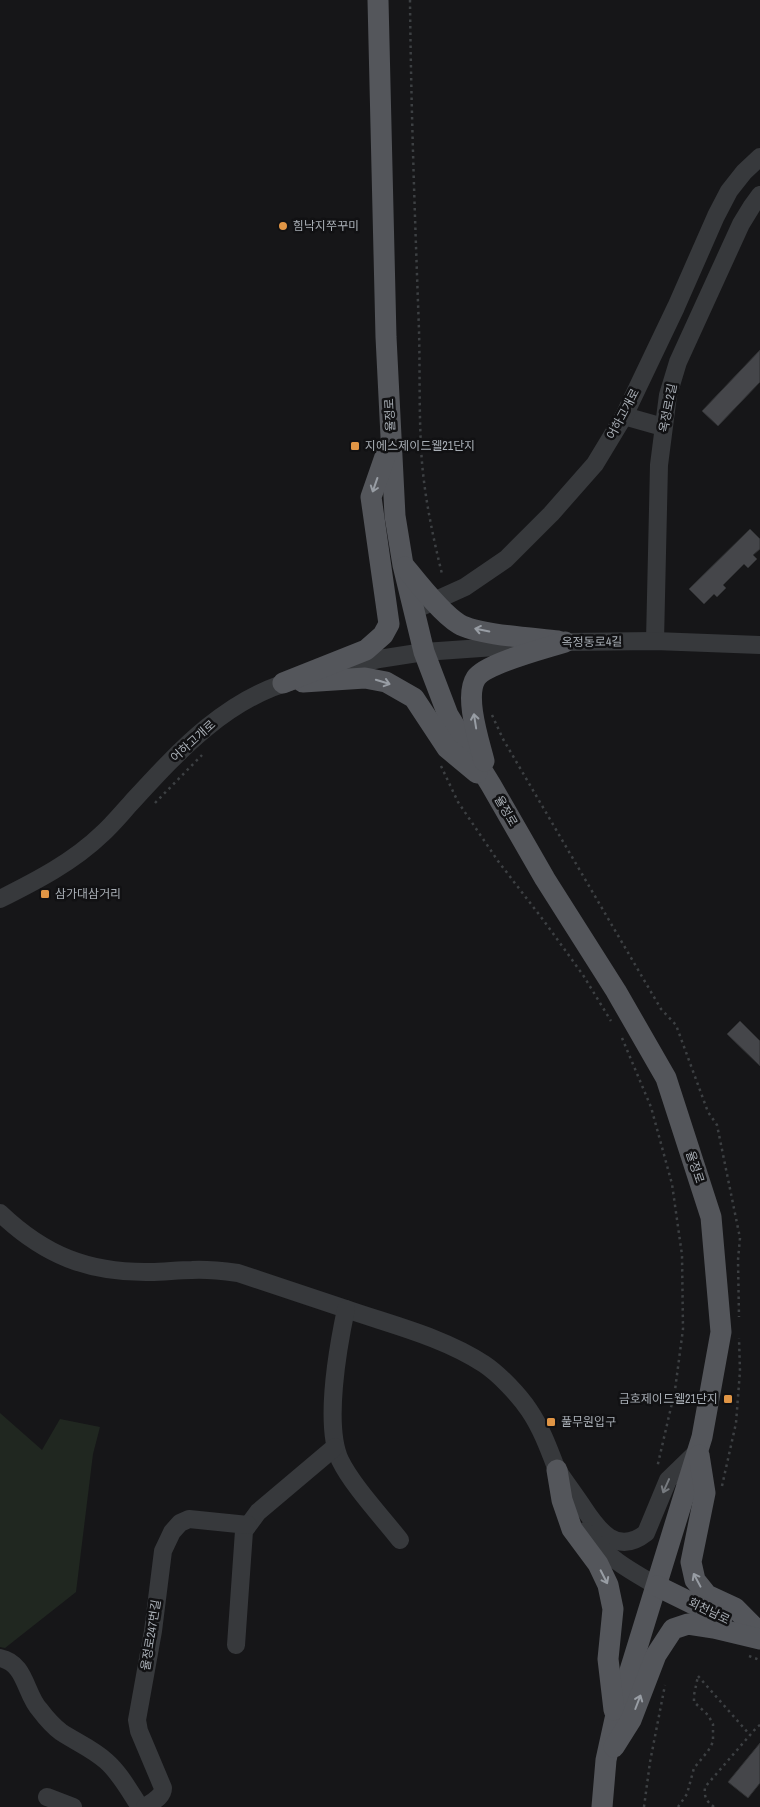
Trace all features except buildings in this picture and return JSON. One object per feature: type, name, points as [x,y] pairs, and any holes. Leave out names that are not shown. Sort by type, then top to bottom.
[{"type":"main road","name":"율정로","points":[[378,0],[386,337],[394,516],[403,565],[424,652],[448,715],[491,785],[545,880],[616,992],[666,1078],[710,1217],[721,1332],[702,1437],[615,1719]]},
{"type":"main road","points":[[283,683],[366,650],[383,636],[389,624],[371,497],[391,439]]},
{"type":"main road","points":[[403,565],[434,601],[459,624],[480,630],[565,642]]},
{"type":"main road","points":[[491,785],[477,735],[472,704],[472,687],[476,677],[510,660],[565,642]]},
{"type":"main road","points":[[283,683],[366,678],[386,682],[414,698],[447,748],[491,785]]},
{"type":"main road","points":[[698,1450],[705,1493],[691,1562],[695,1580],[707,1595],[735,1608],[760,1633]]},
{"type":"main road","points":[[557,1470],[562,1500],[572,1529],[598,1564],[608,1584],[613,1609],[608,1659],[615,1719],[606,1760],[602,1807]]},
{"type":"main road","name":"회천남로","points":[[657,1586],[760,1638]]},
{"type":"main road","points":[[606,1760],[632,1720],[656,1655],[673,1630],[688,1624],[760,1638]]},
{"type":"street","name":"어하고개로","points":[[413,610],[464,587],[506,559],[551,514],[595,464],[624,416],[729,191],[744,172],[760,157]]},
{"type":"street","name":"옥정로2길","points":[[656,641],[659,465],[668,395],[678,362],[742,224],[760,195]]},
{"type":"street","points":[[624,416],[663,427]]},
{"type":"street","name":"옥정동로4길","points":[[424,652],[565,642],[656,641],[760,645]]},
{"type":"street","name":"어하고개로","points":[[0,899],[50,873],[102,834],[171,760],[225,713],[245,700],[283,683],[380,659],[424,652]]},
{"type":"street","points":[[0,1213],[20,1232],[50,1250],[75,1261],[98,1268],[124,1271],[212,1270],[238,1273],[431,1339],[485,1365],[511,1389],[529,1410],[544,1435],[579,1522],[598,1547],[629,1570],[657,1586]]},
{"type":"street","points":[[346,1309],[336,1367],[335,1447],[340,1461],[350,1477],[400,1540]]},
{"type":"street","points":[[236,1645],[244,1531],[258,1512],[335,1447]]},
{"type":"street","points":[[557,1470],[590,1520],[604,1535],[619,1542],[630,1542],[646,1533],[668,1480],[698,1450]]},
{"type":"street","name":"율정로247번길","points":[[146,1807],[161,1796],[163,1788],[139,1730],[137,1720],[153,1631],[163,1552],[172,1532],[185,1520],[195,1519],[248,1525]]},
{"type":"street","points":[[0,1658],[6,1659],[17,1668],[26,1682],[35,1705],[60,1730],[106,1760],[140,1807]]},
{"type":"street","points":[[47,1797],[73,1807]]},
{"type":"path","points":[[410,0],[412,150],[421,448],[426,492],[442,574]]},
{"type":"path","points":[[149,809],[206,750]]},
{"type":"path","points":[[438,760],[458,802],[498,861],[583,975],[611,1021]]},
{"type":"path","points":[[621,1037],[653,1116],[672,1184],[682,1255],[683,1329],[675,1390],[657,1470]]},
{"type":"path","points":[[678,1807],[687,1794],[694,1768],[708,1752],[713,1742],[713,1724],[708,1715],[694,1702],[698,1676],[750,1734]]},
{"type":"path","points":[[644,1807],[650,1762],[666,1680]]},
{"type":"path","points":[[714,1807],[707,1801],[704,1795],[705,1787],[750,1734],[760,1725]]},
{"type":"shaded area","points":[[0,1413],[42,1450],[60,1419],[100,1427],[93,1454],[76,1592],[5,1648],[0,1647]]},
{"type":"place","name":"힘낙지쭈꾸미","points":[[283,226]]},
{"type":"place","name":"지에스제이드웰21단지","points":[[355,446]]},
{"type":"place","name":"삼가대삼거리","points":[[45,894]]},
{"type":"place","name":"금호제이드웰21단지","points":[[728,1399]]},
{"type":"place","name":"풀무원입구","points":[[551,1422]]}]
